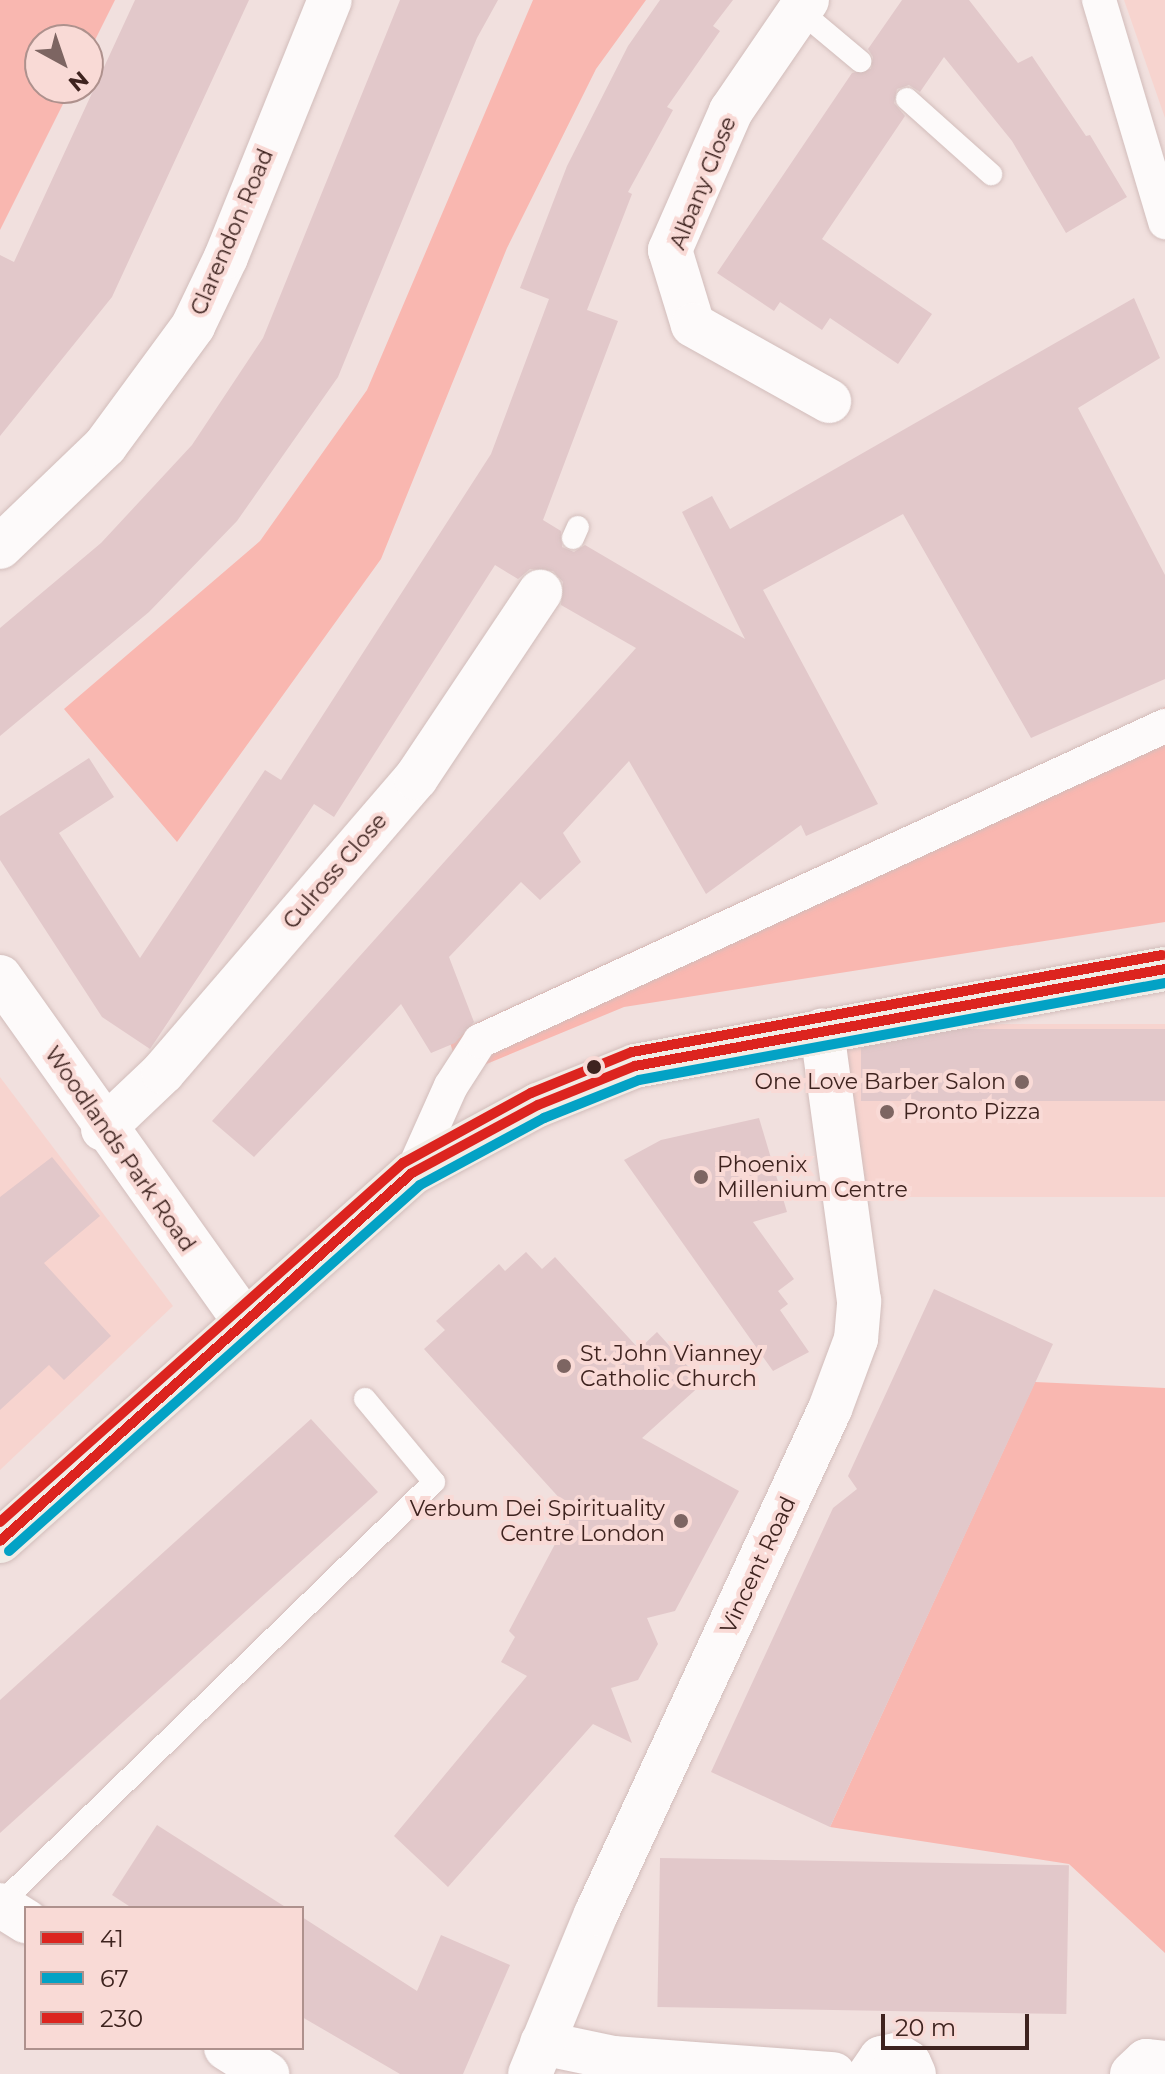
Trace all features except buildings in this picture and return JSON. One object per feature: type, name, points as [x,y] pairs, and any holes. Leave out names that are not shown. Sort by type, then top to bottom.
[{"type":"main road","points":[[0,1541],[243,1319],[412,1173],[538,1105],[635,1066],[1165,969]]},
{"type":"street","name":"Clarendon Road","points":[[0,547],[105,446],[193,326],[226,257],[330,0]]},
{"type":"street","points":[[1099,0],[1165,222]]},
{"type":"street","name":"Albany Close","points":[[803,5],[731,111],[670,250],[693,325],[829,401]]},
{"type":"street","name":"Culross Close","points":[[103,1129],[163,1072],[416,778],[540,592]]},
{"type":"street","points":[[412,1173],[451,1086],[480,1041],[1165,726]]},
{"type":"street","name":"Woodlands Park Road","points":[[0,977],[103,1129],[243,1319]]},
{"type":"street","name":"Vincent Road","points":[[536,2058],[596,1914],[830,1409],[856,1339],[859,1301],[822,1031]]},
{"type":"street","points":[[0,1904],[24,1920]]},
{"type":"street","points":[[229,2050],[267,2074]]},
{"type":"street","points":[[870,2074],[881,2058],[896,2055],[909,2063],[914,2074]]},
{"type":"street","points":[[536,2058],[613,2058],[833,2074]]},
{"type":"street","points":[[1132,2074],[1146,2061],[1165,2063]]},
{"type":"lane","points":[[803,5],[860,61]]},
{"type":"lane","points":[[907,99],[991,174]]},
{"type":"lane","points":[[0,1904],[434,1482],[365,1399]]},
{"type":"shaded area","points":[[0,0],[115,0],[103,24],[24,24],[24,104],[63,104],[0,230]]},
{"type":"shaded area","points":[[533,0],[646,0],[596,69],[507,248],[381,559],[177,842],[64,709],[260,541],[367,390]]},
{"type":"shaded area","points":[[1124,0],[1165,0],[1165,118]]},
{"type":"shaded area","points":[[1165,707],[1165,922],[624,1007],[460,1075],[448,1036]]},
{"type":"shaded area","points":[[847,1024],[1165,1024],[1165,1197],[847,1197]]},
{"type":"shaded area","points":[[0,1077],[173,1306],[0,1470]]},
{"type":"shaded area","points":[[1035,1382],[1165,1388],[1165,1953],[1069,1864],[830,1827]]},
{"type":"transit line","name":"230","points":[[0,1522],[403,1163],[531,1093],[632,1052],[1162,955]]},
{"type":"transit line","name":"41","points":[[0,1541],[412,1173],[538,1105],[635,1066],[1165,969]]},
{"type":"transit line","name":"67","points":[[9,1551],[420,1185],[544,1118],[639,1080],[1165,983]]},
{"type":"place","name":"One Love Barber Salon","points":[[1022,1082]]},
{"type":"place","name":"Pronto Pizza","points":[[887,1112]]},
{"type":"place","name":"Phoenix Millenium Centre","points":[[701,1177]]},
{"type":"place","name":"St. John Vianney Catholic Church","points":[[564,1366]]},
{"type":"place","name":"Verbum Dei Spirituality Centre London","points":[[681,1521]]}]
